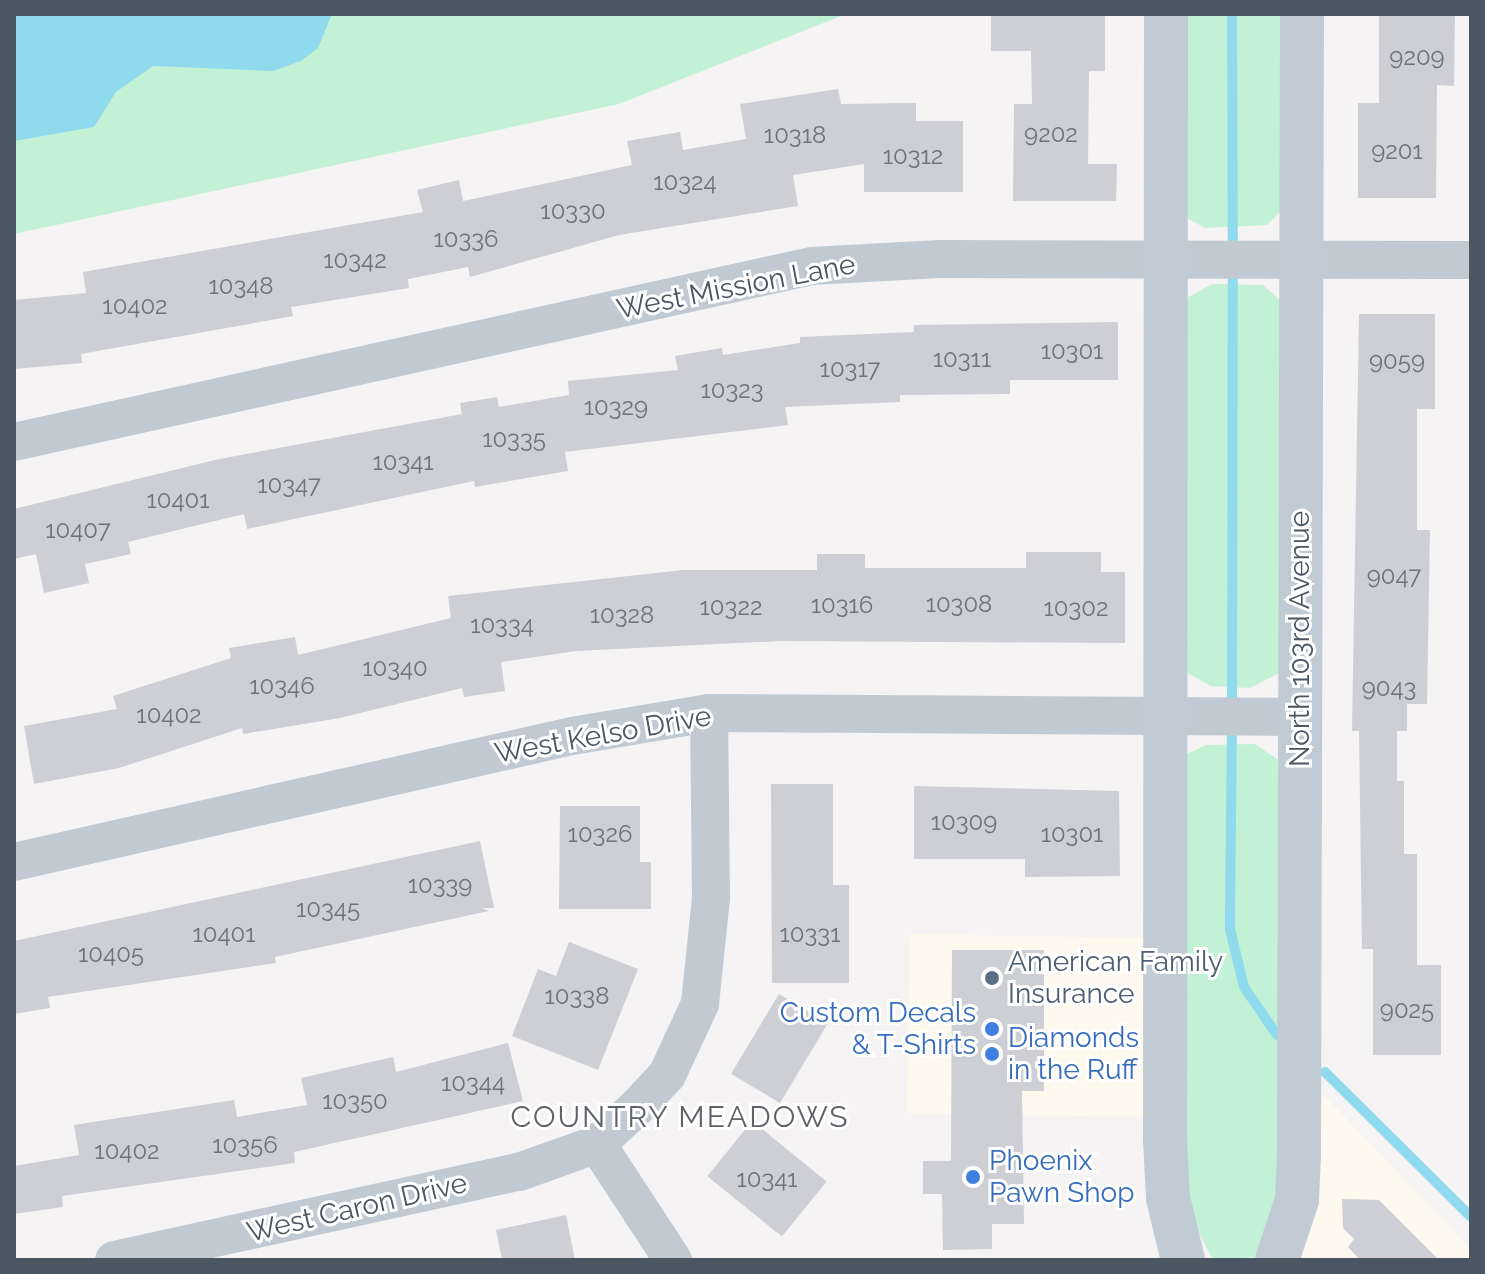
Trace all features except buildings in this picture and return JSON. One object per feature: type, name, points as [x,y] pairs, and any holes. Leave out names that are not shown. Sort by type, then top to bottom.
[{"type":"street","points":[[1166,14],[1165,1140],[1168,1198],[1183,1260]]},
{"type":"street","name":"North 103rd Avenue","points":[[1277,1260],[1297,1200],[1299,1155],[1302,14]]},
{"type":"street","name":"West Mission Lane","points":[[14,442],[812,266],[1471,260]]},
{"type":"street","name":"West Kelso Drive","points":[[14,862],[572,736],[709,713],[1300,717]]},
{"type":"street","name":"West Caron Drive","points":[[114,1260],[519,1172],[597,1144],[667,1075],[700,1004],[711,898],[709,713]]},
{"type":"street","points":[[597,1144],[673,1260]]},
{"type":"shaded area","points":[[910,934],[1146,938],[1143,1117],[907,1113]]},
{"type":"shaded area","points":[[1314,1085],[1471,1249],[1471,1260],[1292,1260]]},
{"type":"green space","points":[[14,14],[846,14],[619,104],[14,234]]},
{"type":"green space","points":[[1180,14],[1284,14],[1284,208],[1267,225],[1205,228],[1187,218]]},
{"type":"green space","points":[[1212,284],[1263,285],[1284,304],[1283,671],[1250,688],[1211,686],[1184,671],[1185,299]]},
{"type":"green space","points":[[1255,744],[1284,764],[1288,1172],[1257,1257],[1213,1260],[1185,1206],[1187,754],[1206,745]]},
{"type":"water","points":[[14,14],[332,14],[318,48],[301,61],[273,71],[153,66],[116,92],[94,127],[14,141]]},
{"type":"waterway","points":[[1232,14],[1233,252]]},
{"type":"waterway","points":[[1232,708],[1233,268]]},
{"type":"waterway","points":[[1232,724],[1230,929],[1244,987],[1277,1035]]},
{"type":"waterway","points":[[1325,1072],[1471,1217]]},
{"type":"place","name":"American Family Insurance","points":[[992,978]]},
{"type":"place","name":"Custom Decals & T-Shirts","points":[[992,1029]]},
{"type":"place","name":"Diamonds in the Ruff","points":[[992,1054]]},
{"type":"place","name":"Phoenix Pawn Shop","points":[[973,1177]]},
{"type":"district","name":"COUNTRY MEADOWS","points":[[680,1117]]}]
